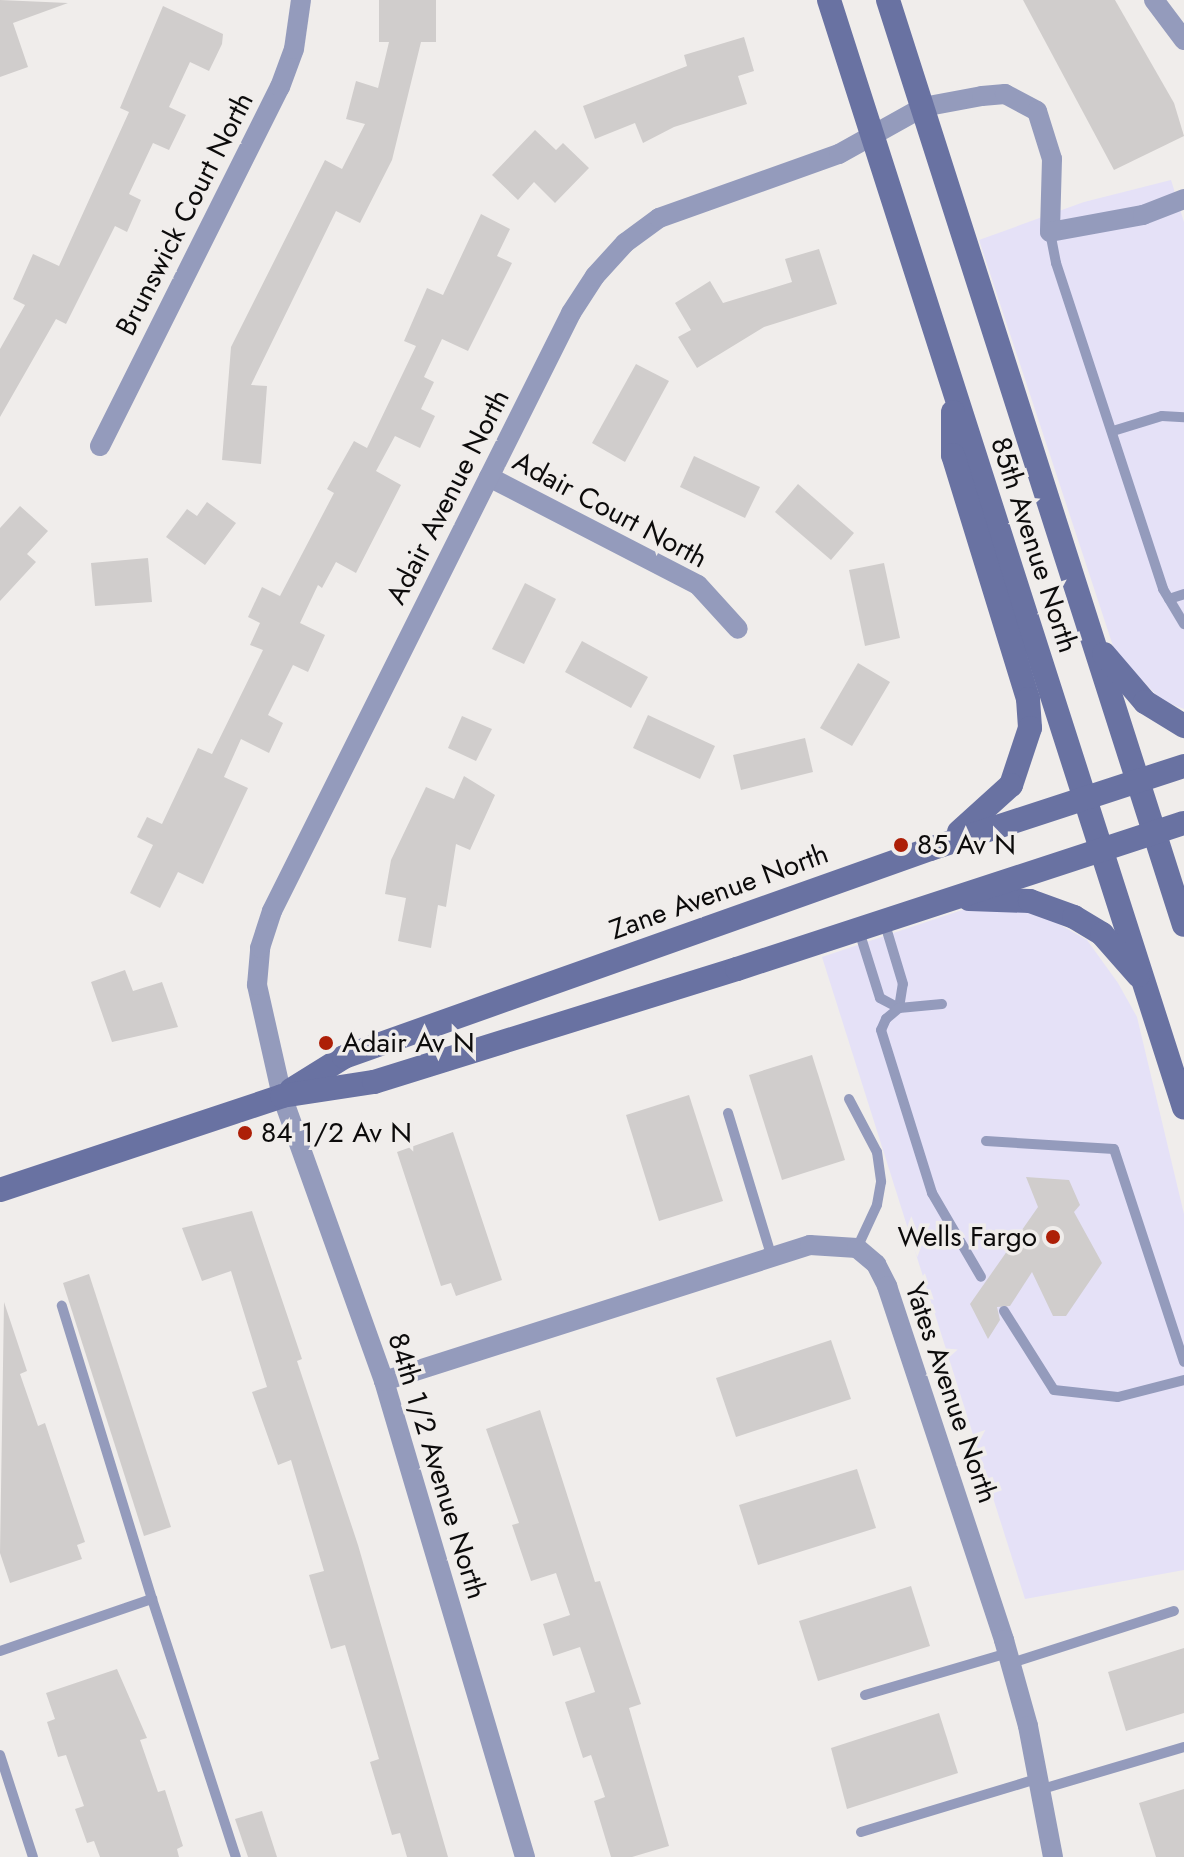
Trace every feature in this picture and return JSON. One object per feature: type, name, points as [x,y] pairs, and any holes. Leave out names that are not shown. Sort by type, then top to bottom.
[{"type":"main road","name":"85th Avenue North","points":[[829,0],[1184,1108]]},
{"type":"main road","name":"85th Avenue North","points":[[888,0],[1184,925]]},
{"type":"main road","points":[[930,849],[995,804],[1020,768],[1030,728],[1028,699],[953,455],[953,389]]},
{"type":"main road","points":[[1090,633],[1124,682],[1184,726]]},
{"type":"main road","name":"Zane Avenue North","points":[[282,1096],[344,1057],[930,849],[1184,766]]},
{"type":"main road","name":"Zane Avenue North","points":[[0,1190],[282,1096],[374,1082],[1184,823]]},
{"type":"main road","points":[[950,899],[1030,901],[1074,917],[1102,934],[1143,981]]},
{"type":"street","name":"Brunswick Court North","points":[[100,446],[280,87],[294,49],[301,0]]},
{"type":"street","points":[[1154,0],[1184,40]]},
{"type":"street","name":"Adair Avenue North","points":[[282,1096],[257,985],[260,948],[272,911],[571,313],[595,276],[625,243],[659,218],[692,203],[839,154],[923,107],[1005,94],[1037,111],[1052,159],[1050,232]]},
{"type":"street","points":[[1050,232],[1130,218],[1184,199]]},
{"type":"street","name":"Adair Court North","points":[[489,477],[698,585],[738,629]]},
{"type":"street","name":"84th 1/2 Avenue North","points":[[282,1096],[384,1381],[525,1857]]},
{"type":"street","points":[[384,1381],[772,1258],[822,1244],[857,1248]]},
{"type":"street","name":"Yates Avenue North","points":[[857,1248],[876,1264],[887,1286],[1009,1658],[1053,1857]]},
{"type":"lane","points":[[1050,232],[1056,263],[1169,599],[1184,624]]},
{"type":"lane","points":[[1113,431],[1162,416],[1184,417]]},
{"type":"lane","points":[[1169,599],[1184,594]]},
{"type":"lane","points":[[884,921],[903,984],[899,1008],[881,1030],[932,1193],[981,1277]]},
{"type":"lane","points":[[858,929],[880,998],[899,1008],[942,1004]]},
{"type":"lane","points":[[849,1099],[877,1152],[881,1182],[877,1205],[857,1248]]},
{"type":"lane","points":[[728,1113],[772,1258]]},
{"type":"lane","points":[[986,1141],[1114,1149],[1184,1362]]},
{"type":"lane","points":[[62,1306],[152,1599],[236,1857]]},
{"type":"lane","points":[[1004,1311],[1054,1390],[1118,1397],[1184,1380]]},
{"type":"lane","points":[[0,1651],[152,1599]]},
{"type":"lane","points":[[865,1695],[1174,1611]]},
{"type":"lane","points":[[861,1832],[1184,1747]]},
{"type":"lane","points":[[0,1755],[33,1857]]},
{"type":"shaded area","points":[[1171,180],[1184,222],[1184,709],[1161,700],[1115,652],[979,240],[1084,202]]},
{"type":"shaded area","points":[[995,908],[1039,913],[1087,940],[1118,983],[1137,1017],[1184,1214],[1184,1570],[1025,1599],[822,957],[962,910]]},
{"type":"building","points":[[0,0],[68,3],[13,23],[28,67],[0,77]]},
{"type":"building","points":[[379,0],[436,0],[436,42],[421,42],[392,160],[360,223],[336,211],[251,385],[267,386],[261,464],[222,460],[231,347],[325,160],[342,169],[365,124],[346,119],[356,81],[378,88],[389,42],[379,42]]},
{"type":"building","points":[[1023,0],[1115,0],[1174,103],[1184,136],[1114,170]]},
{"type":"building","points":[[163,6],[223,34],[222,44],[209,71],[190,62],[169,107],[186,115],[169,150],[153,143],[129,194],[141,200],[127,232],[115,226],[66,324],[56,319],[0,417],[0,349],[25,305],[13,299],[33,254],[59,266],[129,112],[120,108]]},
{"type":"building","points":[[744,37],[754,71],[738,76],[747,104],[674,127],[643,143],[635,123],[595,139],[583,106],[687,66],[684,55]]},
{"type":"building","points":[[535,130],[556,150],[563,143],[589,168],[555,203],[534,182],[518,200],[492,175]]},
{"type":"building","points":[[481,214],[510,229],[497,256],[512,263],[468,351],[442,339],[424,377],[434,382],[421,409],[435,416],[420,448],[395,436],[376,471],[401,485],[356,573],[336,562],[322,588],[318,585],[300,623],[325,635],[308,672],[293,665],[268,715],[283,723],[269,753],[241,739],[224,777],[248,788],[203,884],[178,872],[160,908],[130,893],[153,845],[137,837],[147,817],[162,824],[198,748],[212,754],[263,650],[250,645],[260,623],[248,617],[262,587],[280,596],[334,493],[327,489],[354,441],[367,448],[416,346],[404,341],[427,288],[443,295]]},
{"type":"building","points":[[819,249],[837,304],[764,327],[697,368],[678,337],[691,330],[675,303],[710,281],[723,303],[792,282],[785,259]]},
{"type":"building","points":[[636,364],[669,381],[625,462],[592,443]]},
{"type":"building","points":[[694,456],[760,487],[745,518],[680,487]]},
{"type":"building","points":[[798,484],[854,533],[831,560],[775,512]]},
{"type":"building","points":[[207,502],[236,523],[205,565],[166,537],[187,509],[197,516]]},
{"type":"building","points":[[20,506],[48,531],[27,554],[36,562],[0,601],[0,528]]},
{"type":"building","points":[[148,558],[152,602],[95,606],[91,563]]},
{"type":"building","points":[[884,563],[900,638],[865,646],[849,570]]},
{"type":"building","points":[[525,583],[556,599],[524,664],[492,649]]},
{"type":"building","points":[[582,641],[648,677],[631,708],[565,672]]},
{"type":"building","points":[[858,663],[890,682],[852,746],[820,728]]},
{"type":"building","points":[[648,715],[715,746],[700,779],[633,748]]},
{"type":"building","points":[[462,716],[492,729],[476,761],[448,748]]},
{"type":"building","points":[[805,738],[813,772],[741,790],[733,755]]},
{"type":"building","points":[[464,776],[495,795],[470,850],[456,844],[446,907],[438,905],[431,948],[398,941],[406,898],[385,894],[391,860],[426,787],[454,799]]},
{"type":"building","points":[[125,970],[133,991],[162,982],[178,1027],[112,1042],[91,982]]},
{"type":"building","points":[[812,1055],[845,1160],[782,1180],[749,1075]]},
{"type":"building","points":[[689,1095],[723,1201],[659,1221],[626,1115]]},
{"type":"building","points":[[453,1132],[502,1280],[456,1296],[451,1283],[441,1286],[397,1152]]},
{"type":"building","name":"Wells Fargo","points":[[1026,1177],[1069,1180],[1080,1205],[1074,1212],[1102,1263],[1066,1316],[1053,1316],[1032,1272],[1010,1306],[997,1307],[1000,1320],[988,1339],[970,1304],[1038,1207]]},
{"type":"building","points":[[252,1211],[302,1359],[297,1361],[358,1545],[448,1857],[407,1857],[400,1833],[392,1835],[370,1762],[379,1759],[345,1645],[331,1649],[309,1575],[324,1571],[291,1460],[278,1465],[252,1392],[267,1387],[231,1271],[202,1281],[182,1228]]},
{"type":"building","points":[[89,1274],[171,1527],[144,1536],[63,1283]]},
{"type":"building","points":[[4,1302],[27,1371],[20,1374],[38,1426],[45,1423],[85,1542],[77,1545],[82,1559],[10,1583],[0,1553]]},
{"type":"building","points":[[831,1340],[851,1399],[736,1437],[716,1378]]},
{"type":"building","points":[[540,1410],[595,1582],[600,1581],[641,1704],[629,1708],[669,1846],[632,1857],[611,1857],[594,1801],[605,1797],[591,1755],[583,1758],[565,1702],[595,1692],[580,1647],[553,1656],[543,1624],[570,1615],[556,1573],[531,1581],[512,1525],[519,1523],[486,1429]]},
{"type":"building","points":[[857,1469],[876,1528],[758,1565],[739,1505]]},
{"type":"building","points":[[911,1586],[930,1646],[818,1681],[799,1621]]},
{"type":"building","points":[[1184,1648],[1184,1713],[1126,1731],[1108,1672]]},
{"type":"building","points":[[117,1669],[147,1738],[140,1740],[158,1792],[165,1790],[183,1846],[177,1849],[179,1857],[100,1857],[94,1841],[87,1843],[75,1809],[84,1806],[66,1755],[58,1757],[47,1722],[55,1719],[46,1693]]},
{"type":"building","points":[[939,1713],[958,1773],[847,1809],[831,1748]]},
{"type":"building","points":[[1184,1789],[1184,1857],[1156,1857],[1139,1803]]},
{"type":"building","points":[[262,1811],[277,1857],[248,1857],[235,1819]]},
{"type":"place","name":"85 Av N","points":[[901,845]]},
{"type":"place","name":"Adair Av N","points":[[326,1043]]},
{"type":"place","name":"84 1/2 Av N","points":[[245,1133]]},
{"type":"place","name":"Wells Fargo","points":[[1053,1237]]}]
